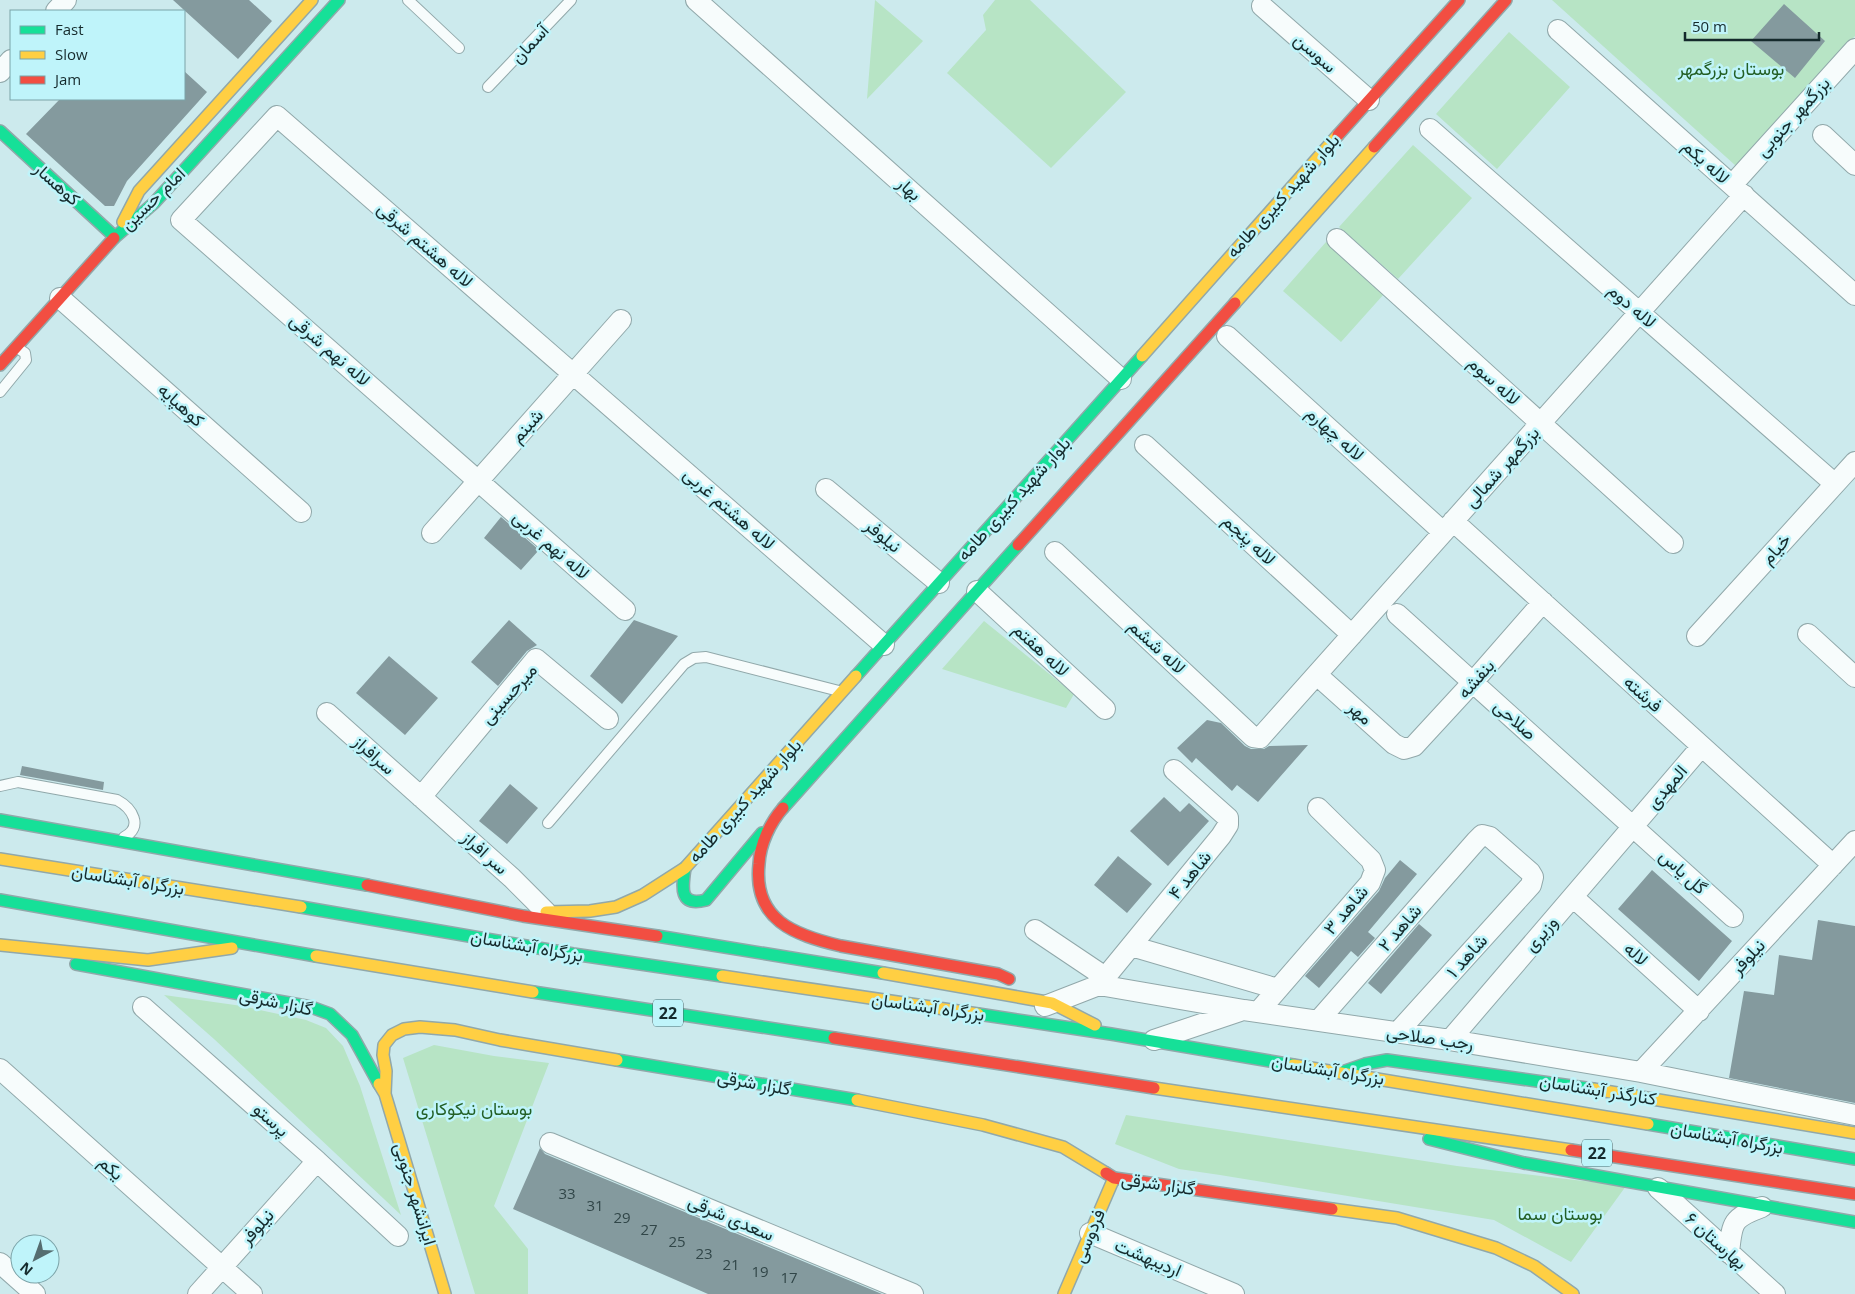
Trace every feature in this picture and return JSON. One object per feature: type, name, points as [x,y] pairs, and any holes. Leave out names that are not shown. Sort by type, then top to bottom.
[{"type":"main road","name":"امام حسین","points":[[115,236],[139,191],[312,0]]},
{"type":"main road","name":"امام حسین","points":[[115,236],[154,203],[339,0]]},
{"type":"main road","name":"بلوار شهید کبیری طامه","points":[[523,916],[546,912],[572,912],[615,907],[637,899],[685,868],[1459,0]]},
{"type":"main road","name":"بلوار شهید کبیری طامه","points":[[1052,1003],[998,974],[840,946],[791,931],[766,908],[759,895],[757,878],[758,860],[763,843],[776,816],[1506,0]]},
{"type":"main road","points":[[1430,34],[1444,31]]},
{"type":"main road","points":[[1456,42],[1456,55]]},
{"type":"main road","name":"کوهسار","points":[[0,131],[115,236]]},
{"type":"main road","points":[[0,365],[115,236]]},
{"type":"main road","points":[[685,868],[681,889],[683,895],[692,902],[698,903],[706,900],[776,816]]},
{"type":"main road","points":[[0,820],[369,886],[523,916],[726,946],[1052,1003],[1112,1034]]},
{"type":"main road","name":"بزرگراه آبشناسان","points":[[0,859],[242,897],[573,954],[1112,1034],[1855,1159]]},
{"type":"main road","name":"بزرگراه آبشناسان","points":[[0,900],[430,975],[1338,1116],[1661,1162],[1855,1194]]},
{"type":"main road","points":[[0,945],[12,948],[148,960],[259,945]]},
{"type":"main road","name":"گلزار شرقی","points":[[12,948],[81,965],[311,1007],[330,1014],[352,1034],[385,1094]]},
{"type":"main road","name":"گلزار شرقی","points":[[385,1094],[386,1070],[383,1054],[388,1038],[398,1031],[410,1028],[443,1028],[500,1040],[855,1100],[983,1125],[1063,1147],[1114,1178],[1397,1218],[1496,1248],[1534,1266],[1573,1294]]},
{"type":"main road","name":"کنارگذر آبشناسان","points":[[1342,1072],[1365,1064],[1387,1060],[1416,1063],[1624,1093],[1855,1133]]},
{"type":"main road","name":"ایرانشهر جنوبی","points":[[385,1094],[445,1294]]},
{"type":"main road","points":[[1338,1116],[1524,1163],[1762,1207],[1855,1222]]},
{"type":"main road","name":"فردوسی","points":[[1064,1294],[1114,1178]]},
{"type":"street","points":[[57,10],[66,0]]},
{"type":"street","name":"بهار","points":[[704,2],[1121,379]]},
{"type":"street","name":"سوسن","points":[[1262,6],[1369,100]]},
{"type":"street","name":"لاله یکم","points":[[1558,30],[1855,295]]},
{"type":"street","name":"بزرگمهر جنوبی","points":[[1738,190],[1855,49]]},
{"type":"street","points":[[0,72],[10,61]]},
{"type":"street","name":"لاله هشتم شرقی","points":[[181,220],[277,116],[573,374]]},
{"type":"street","name":"لاله دوم","points":[[1430,128],[1835,484]]},
{"type":"street","points":[[1822,135],[1855,164]]},
{"type":"street","name":"بزرگمهر شمالی","points":[[1260,738],[1639,313],[1738,190]]},
{"type":"street","name":"لاله نهم شرقی","points":[[181,220],[478,481]]},
{"type":"street","name":"لاله سوم","points":[[1338,239],[1673,543]]},
{"type":"street","name":"کوهپایه","points":[[60,298],[301,512]]},
{"type":"street","name":"شبنم","points":[[432,532],[621,320]]},
{"type":"street","name":"لاله چهارم","points":[[1227,336],[1448,527]]},
{"type":"street","name":"لاله هشتم غربی","points":[[573,374],[884,645]]},
{"type":"street","name":"لاله پنجم","points":[[1145,445],[1352,635]]},
{"type":"street","name":"خیام","points":[[1697,636],[1855,462]]},
{"type":"street","name":"لاله نهم غربی","points":[[478,481],[625,610]]},
{"type":"street","name":"نیلوفر","points":[[826,489],[939,582]]},
{"type":"street","name":"فرشته","points":[[1448,527],[1543,602],[1833,865]]},
{"type":"street","name":"لاله ششم","points":[[1054,552],[1253,737],[1260,738]]},
{"type":"street","name":"لاله هفتم","points":[[977,591],[1105,709]]},
{"type":"street","name":"بنفشه","points":[[1404,749],[1414,746],[1543,602]]},
{"type":"street","name":"صلاحی","points":[[1397,614],[1633,827]]},
{"type":"street","points":[[1808,634],[1855,677]]},
{"type":"street","name":"میرحسینی","points":[[422,797],[536,659],[608,719]]},
{"type":"street","name":"مهر","points":[[1317,674],[1394,744],[1404,749]]},
{"type":"street","name":"سرافراز","points":[[327,713],[422,797]]},
{"type":"street","name":"المهدی","points":[[1633,827],[1701,747]]},
{"type":"street","name":"شاهد ۴","points":[[1102,981],[1228,825],[1228,818],[1174,770]]},
{"type":"street","name":"سر افراز","points":[[422,797],[512,878],[546,912]]},
{"type":"street","name":"شاهد ۳","points":[[1251,1011],[1278,989],[1370,883],[1375,870],[1371,860],[1318,808]]},
{"type":"street","name":"وزیری","points":[[1450,1040],[1633,827]]},
{"type":"street","name":"گل یاس","points":[[1633,827],[1733,917]]},
{"type":"street","name":"شاهد ۱","points":[[1397,1033],[1531,885],[1533,877],[1530,872],[1490,837],[1482,835]]},
{"type":"street","name":"شاهد ۲","points":[[1318,1021],[1482,835]]},
{"type":"street","name":"نیلوفر","points":[[1641,1072],[1855,841]]},
{"type":"street","name":"لاله","points":[[1573,897],[1699,1011]]},
{"type":"street","points":[[1008,1019],[1052,1003],[1102,981],[1035,930]]},
{"type":"street","points":[[1132,946],[1278,989]]},
{"type":"street","name":"رجب صلاحی","points":[[1102,981],[1251,1011],[1450,1040],[1641,1072],[1855,1115]]},
{"type":"street","name":"پرستو","points":[[143,1006],[318,1161],[398,1236]]},
{"type":"street","points":[[1153,1041],[1251,1011]]},
{"type":"street","name":"یکم","points":[[0,1069],[252,1294]]},
{"type":"street","name":"سعدی شرقی","points":[[550,1143],[913,1294]]},
{"type":"street","name":"نیلوفر","points":[[198,1294],[318,1161]]},
{"type":"street","name":"بهارستان ۶","points":[[1658,1188],[1775,1294]]},
{"type":"street","points":[[1729,1253],[1733,1225],[1739,1216],[1762,1207]]},
{"type":"street","name":"اردیبهشت","points":[[1090,1233],[1234,1294]]},
{"type":"street","points":[[0,1263],[35,1294]]},
{"type":"lane","points":[[408,0],[459,48]]},
{"type":"lane","name":"آسمان","points":[[488,88],[571,0]]},
{"type":"lane","points":[[0,392],[26,360],[25,353],[18,349],[13,351]]},
{"type":"lane","points":[[548,823],[684,664],[694,658],[706,657],[842,692]]},
{"type":"lane","points":[[0,786],[18,782],[117,800],[126,805],[132,814],[134,827],[131,834],[113,840]]},
{"type":"green space","points":[[875,0],[923,41],[867,99]]},
{"type":"green space","points":[[995,0],[1030,0],[1126,92],[1051,168],[947,73],[986,30],[983,15]]},
{"type":"green space","name":"بوستان بزرگمهر","points":[[1552,0],[1855,0],[1855,36],[1736,166]]},
{"type":"green space","points":[[1509,32],[1570,87],[1497,169],[1436,114]]},
{"type":"green space","points":[[1413,145],[1472,198],[1398,279],[1339,227]]},
{"type":"green space","points":[[1326,242],[1384,294],[1341,342],[1283,291]]},
{"type":"green space","points":[[984,621],[1074,694],[1066,708],[942,669]]},
{"type":"green space","points":[[164,995],[242,1006],[306,1020],[326,1028],[343,1046],[360,1086],[401,1215],[214,1039]]},
{"type":"green space","name":"بوستان نیکوکاری","points":[[434,1045],[494,1056],[549,1063],[494,1206],[528,1249],[528,1294],[475,1294],[403,1058]]},
{"type":"green space","name":"بوستان سما","points":[[1126,1115],[1457,1166],[1626,1186],[1571,1262],[1494,1220],[1179,1169],[1115,1144]]},
{"type":"building","points":[[173,0],[249,0],[272,21],[238,59]]},
{"type":"building","points":[[1784,4],[1825,41],[1795,78],[1751,41]]},
{"type":"building","points":[[185,72],[207,92],[127,181],[114,206],[105,206],[26,134],[59,100],[185,100]]},
{"type":"building","points":[[501,517],[539,550],[521,570],[484,538]]},
{"type":"building","points":[[509,620],[537,645],[527,651],[498,686],[471,662]]},
{"type":"building","points":[[634,620],[678,636],[622,704],[590,676]]},
{"type":"building","points":[[389,656],[438,698],[405,735],[356,693]]},
{"type":"building","points":[[1207,720],[1221,723],[1245,746],[1251,749],[1264,749],[1269,746],[1308,745],[1258,802],[1237,785],[1232,791],[1196,758],[1192,763],[1177,748]]},
{"type":"building","points":[[22,766],[104,782],[103,790],[20,775]]},
{"type":"building","points":[[510,784],[538,808],[507,844],[479,821]]},
{"type":"building","points":[[1164,797],[1180,812],[1189,803],[1209,821],[1168,866],[1130,831]]},
{"type":"building","points":[[1118,856],[1152,884],[1127,913],[1094,885]]},
{"type":"building","points":[[1400,860],[1417,874],[1368,932],[1375,938],[1358,957],[1351,951],[1319,988],[1305,976],[1379,891],[1385,878]]},
{"type":"building","points":[[1652,870],[1732,941],[1699,981],[1618,909]]},
{"type":"building","points":[[1818,920],[1855,926],[1855,1103],[1729,1078],[1744,991],[1774,995],[1779,955],[1812,960]]},
{"type":"building","points":[[1419,924],[1432,935],[1381,994],[1368,983]]},
{"type":"building","points":[[540,1148],[545,1154],[882,1294],[708,1294],[513,1209]]},
{"type":"traffic: fast","points":[[114,238],[154,203],[339,0]]},
{"type":"traffic: fast","points":[[0,131],[115,237]]},
{"type":"traffic: fast","points":[[856,676],[1142,356]]},
{"type":"traffic: fast","points":[[783,808],[1018,545]]},
{"type":"traffic: fast","points":[[0,820],[367,885]]},
{"type":"traffic: fast","points":[[685,868],[684,894],[691,901],[706,900],[762,833]]},
{"type":"traffic: fast","points":[[0,900],[316,956]]},
{"type":"traffic: fast","points":[[301,907],[573,954],[722,976]]},
{"type":"traffic: fast","points":[[657,936],[883,973]]},
{"type":"traffic: fast","points":[[76,964],[311,1007],[330,1014],[352,1035],[379,1084]]},
{"type":"traffic: fast","points":[[533,992],[834,1038]]},
{"type":"traffic: fast","points":[[978,1014],[1111,1034],[1293,1065]]},
{"type":"traffic: fast","points":[[617,1060],[857,1100]]},
{"type":"traffic: fast","points":[[1342,1072],[1365,1064],[1387,1060],[1593,1089]]},
{"type":"traffic: fast","points":[[1648,1124],[1855,1159]]},
{"type":"traffic: fast","points":[[1429,1139],[1524,1163],[1855,1222]]},
{"type":"traffic: slow","points":[[123,222],[139,191],[312,0]]},
{"type":"traffic: slow","points":[[1142,356],[1338,135]]},
{"type":"traffic: slow","points":[[1235,303],[1374,147]]},
{"type":"traffic: slow","points":[[546,912],[590,911],[616,907],[643,895],[685,868],[856,676]]},
{"type":"traffic: slow","points":[[0,859],[301,907]]},
{"type":"traffic: slow","points":[[0,945],[148,960],[232,948]]},
{"type":"traffic: slow","points":[[316,956],[533,992]]},
{"type":"traffic: slow","points":[[883,973],[1052,1003],[1095,1025]]},
{"type":"traffic: slow","points":[[722,976],[978,1014]]},
{"type":"traffic: slow","points":[[385,1094],[384,1045],[392,1035],[404,1029],[420,1027],[455,1030],[500,1040],[617,1060]]},
{"type":"traffic: slow","points":[[1293,1065],[1648,1124]]},
{"type":"traffic: slow","points":[[379,1084],[385,1094],[445,1294]]},
{"type":"traffic: slow","points":[[1154,1088],[1571,1150]]},
{"type":"traffic: slow","points":[[1593,1089],[1855,1133]]},
{"type":"traffic: slow","points":[[857,1100],[983,1125],[1063,1147],[1106,1173]]},
{"type":"traffic: slow","points":[[1064,1294],[1114,1178]]},
{"type":"traffic: slow","points":[[1332,1209],[1397,1218],[1496,1248],[1534,1266],[1573,1294]]},
{"type":"traffic: jam","points":[[1338,135],[1459,0]]},
{"type":"traffic: jam","points":[[1374,147],[1506,0]]},
{"type":"traffic: jam","points":[[0,365],[114,238]]},
{"type":"traffic: jam","points":[[1018,545],[1235,303]]},
{"type":"traffic: jam","points":[[783,808],[770,827],[761,849],[759,883],[763,899],[770,912],[780,922],[793,930],[824,942],[841,946]]},
{"type":"traffic: jam","points":[[367,885],[523,916],[657,936]]},
{"type":"traffic: jam","points":[[841,946],[998,974],[1009,979]]},
{"type":"traffic: jam","points":[[834,1038],[1154,1088]]},
{"type":"traffic: jam","points":[[1571,1150],[1855,1194]]},
{"type":"traffic: jam","points":[[1106,1173],[1114,1178],[1332,1209]]}]
